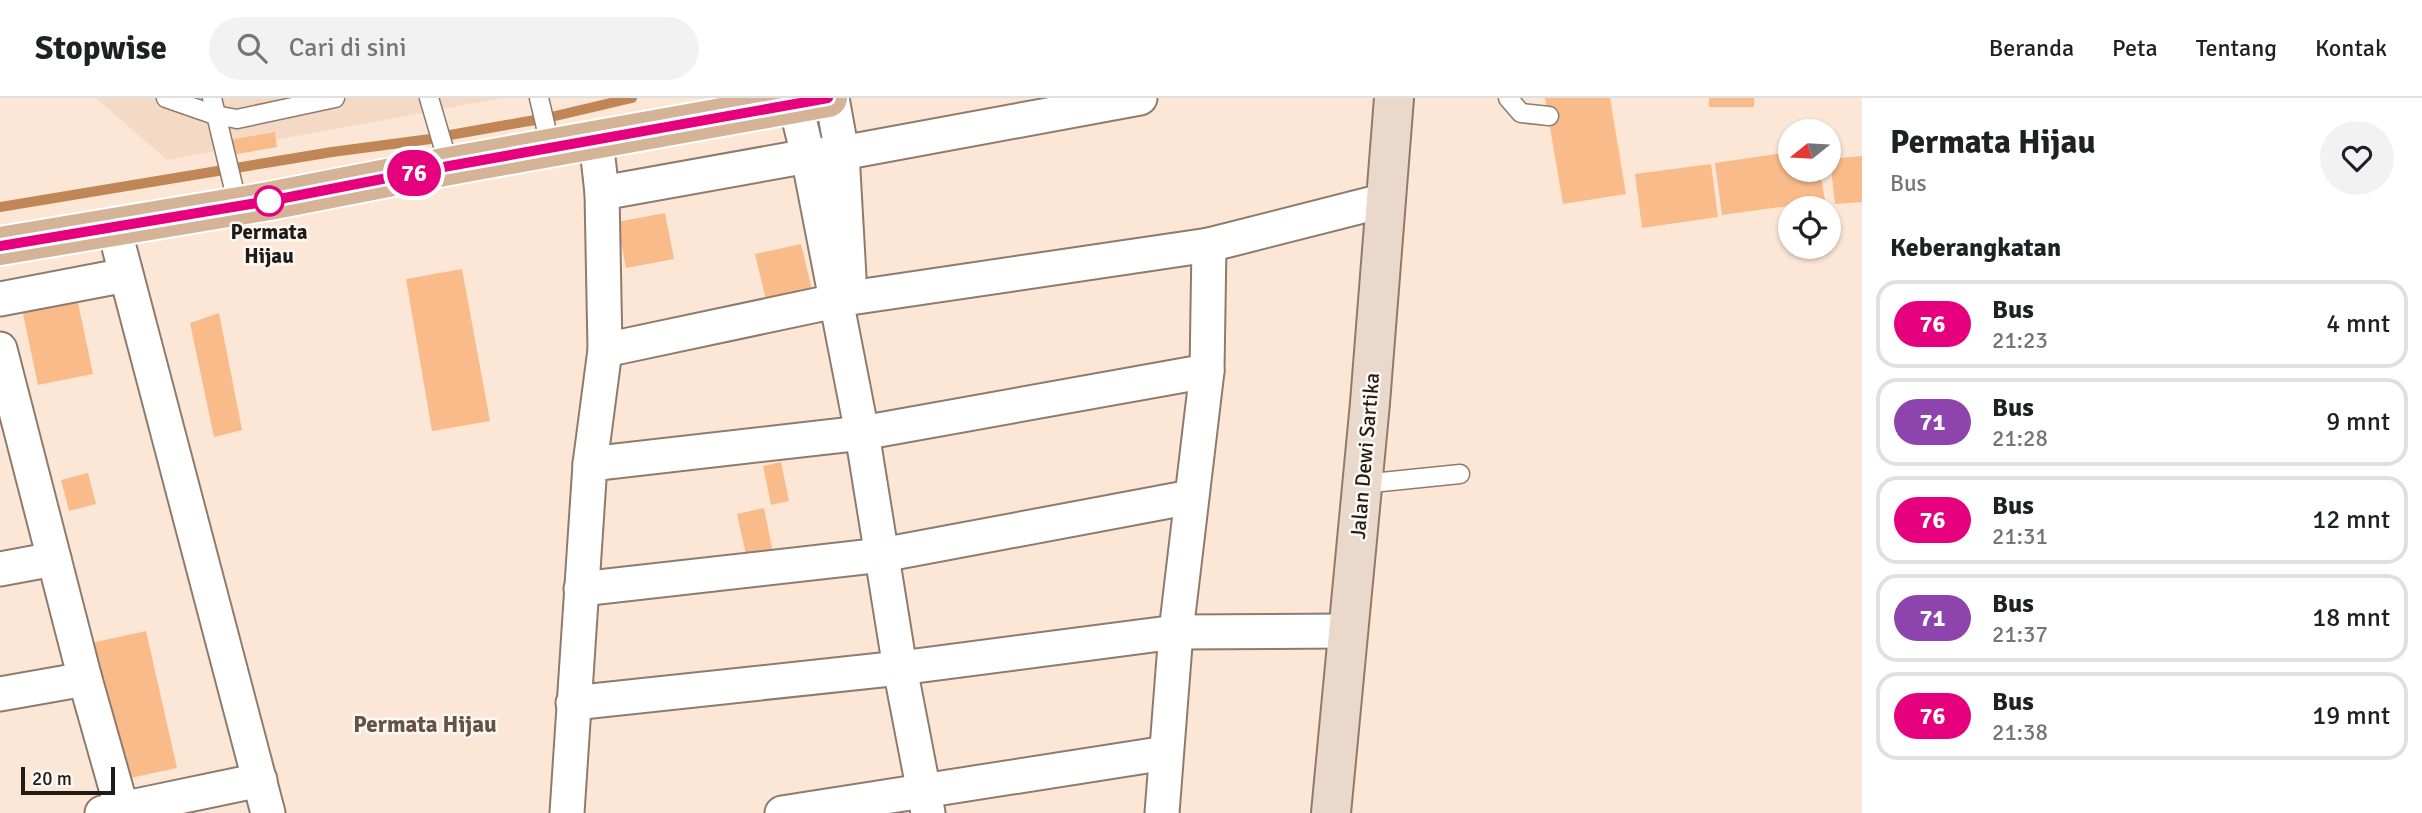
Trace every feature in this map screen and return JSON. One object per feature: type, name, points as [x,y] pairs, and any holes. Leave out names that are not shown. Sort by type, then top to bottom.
[{"type":"main road","name":"Jalan Dewi Sartika","points":[[1331,813],[1394,98]]},
{"type":"main road","points":[[0,246],[114,228],[234,192],[445,153],[551,149],[718,108],[818,99]]},
{"type":"street","points":[[602,193],[808,156],[842,153],[999,111],[1140,98]]},
{"type":"street","points":[[818,99],[842,153],[842,308]]},
{"type":"street","points":[[818,99],[808,156],[842,308],[900,668],[927,803]]},
{"type":"street","points":[[567,813],[590,464],[605,350],[602,193],[596,140]]},
{"type":"street","points":[[605,350],[1209,245],[1386,200]]},
{"type":"street","points":[[114,228],[268,813]]},
{"type":"street","points":[[1162,813],[1175,632],[1206,371],[1209,245]]},
{"type":"street","points":[[0,299],[126,275]]},
{"type":"street","points":[[0,349],[10,434],[54,559],[116,812],[260,780]]},
{"type":"street","points":[[590,464],[862,433],[1206,371]]},
{"type":"street","points":[[581,589],[883,555],[1191,497]]},
{"type":"street","points":[[0,569],[54,559]]},
{"type":"street","points":[[573,703],[900,668],[1175,632],[1348,631]]},
{"type":"street","points":[[0,694],[85,679]]},
{"type":"street","points":[[782,813],[927,803],[1166,753]]},
{"type":"lane","points":[[166,98],[213,106],[237,119],[335,98]]},
{"type":"lane","points":[[539,98],[551,149]]},
{"type":"lane","points":[[1508,98],[1521,113],[1549,117]]},
{"type":"lane","points":[[213,106],[234,192]]},
{"type":"lane","points":[[431,106],[445,153]]},
{"type":"lane","points":[[1362,484],[1460,474]]},
{"type":"shaded area","points":[[96,98],[502,98],[167,160]]},
{"type":"building","points":[[1545,98],[1610,98],[1626,194],[1563,204]]},
{"type":"building","points":[[1709,98],[1754,98],[1754,107],[1709,107]]},
{"type":"building","points":[[275,132],[277,147],[232,155],[229,140]]},
{"type":"building","points":[[1778,154],[1778,182],[1822,182],[1824,196],[1778,196],[1778,207],[1722,215],[1715,163]]},
{"type":"building","points":[[1862,156],[1862,202],[1841,204],[1841,196],[1834,196],[1833,182],[1841,182],[1841,158]]},
{"type":"building","points":[[1711,164],[1718,217],[1642,228],[1635,174]]},
{"type":"building","points":[[665,213],[674,259],[626,268],[617,222]]},
{"type":"building","points":[[801,244],[812,290],[766,300],[755,254]]},
{"type":"building","points":[[462,269],[490,421],[432,431],[406,279]]},
{"type":"building","points":[[77,298],[93,374],[38,385],[22,309]]},
{"type":"building","points":[[219,313],[242,430],[214,437],[190,323]]},
{"type":"building","points":[[781,462],[789,501],[771,505],[763,466]]},
{"type":"building","points":[[88,473],[96,504],[69,511],[61,480]]},
{"type":"building","points":[[764,508],[774,558],[748,564],[737,514]]},
{"type":"building","points":[[146,631],[177,768],[121,780],[91,643]]},
{"type":"waterway","points":[[551,117],[632,98]]},
{"type":"waterway","points":[[450,135],[535,120]]},
{"type":"waterway","points":[[0,207],[332,152],[438,138]]},
{"type":"bus line","name":"76","points":[[0,246],[269,201],[828,98]]},
{"type":"place","name":"Permata Hijau","points":[[269,201]]},
{"type":"district","name":"Permata Hijau","points":[[425,724]]}]
